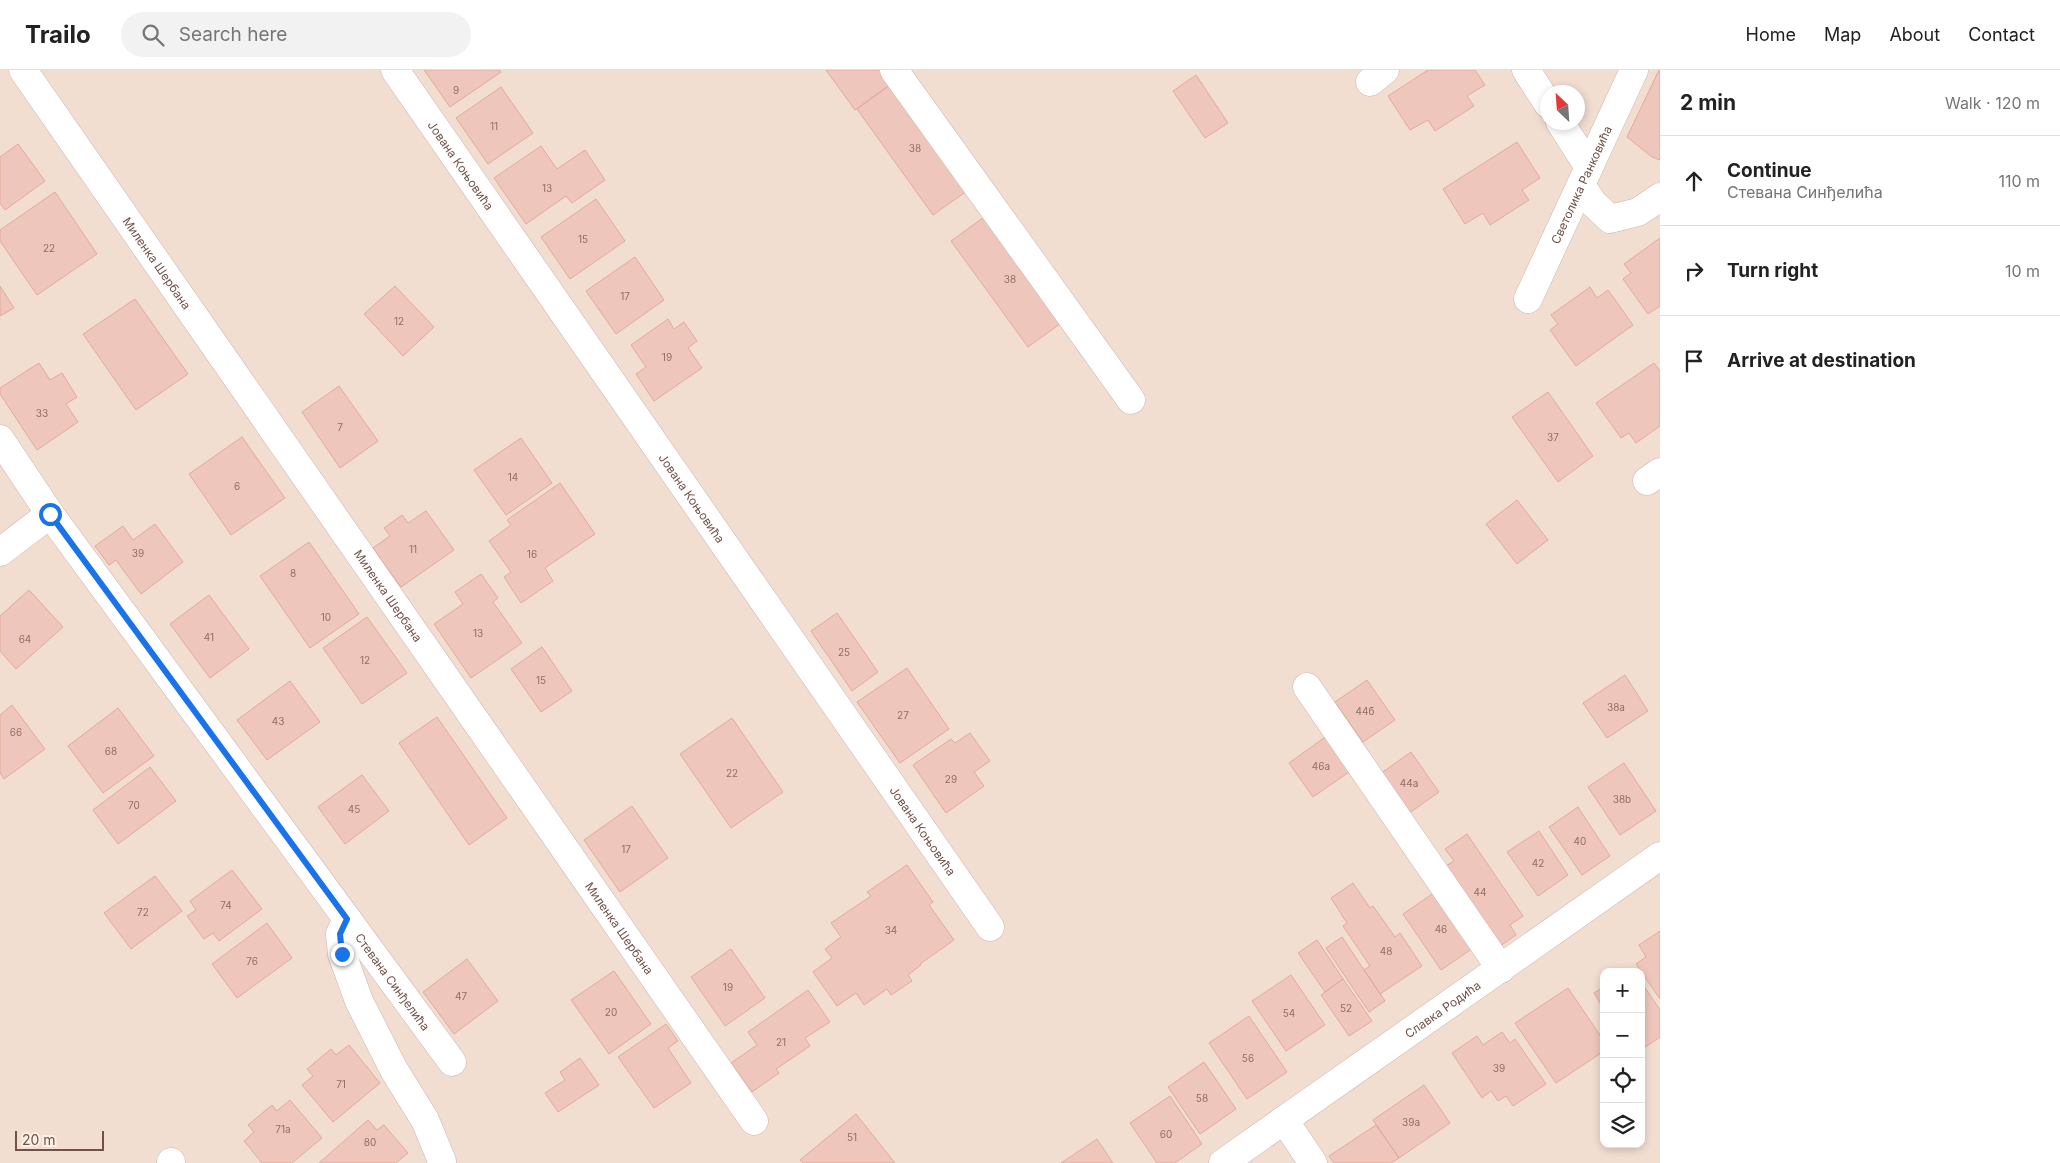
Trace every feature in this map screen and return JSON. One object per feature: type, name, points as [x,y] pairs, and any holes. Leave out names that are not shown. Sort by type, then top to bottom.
[{"type":"street","name":"Миленка Шербана","points":[[23,70],[754,1121]]},
{"type":"street","name":"Јована Коњовића","points":[[395,70],[990,927]]},
{"type":"street","points":[[894,70],[1131,400]]},
{"type":"street","points":[[1526,70],[1540,92]]},
{"type":"street","name":"Светолика Ранковића","points":[[1528,299],[1634,70]]},
{"type":"street","points":[[1564,130],[1585,176],[1593,203],[1610,219],[1638,212],[1660,197]]},
{"type":"street","name":"Стевана Синђелића","points":[[0,439],[50,514],[452,1062]]},
{"type":"street","points":[[0,552],[50,514]]},
{"type":"street","points":[[1307,687],[1501,969]]},
{"type":"street","name":"Славка Родића","points":[[1223,1163],[1660,856]]},
{"type":"street","points":[[347,919],[340,934],[342,954],[359,1001],[394,1070],[425,1120],[442,1161]]},
{"type":"street","points":[[1284,1120],[1313,1163]]},
{"type":"shaded area","points":[[0,70],[1660,70],[1660,1163],[0,1163]]},
{"type":"building","points":[[424,70],[499,70],[501,72],[450,107]]},
{"type":"building","points":[[826,70],[887,70],[895,81],[855,110]]},
{"type":"building","points":[[1428,70],[1475,70],[1485,85],[1467,96],[1474,106],[1435,131],[1428,120],[1410,130],[1388,96]]},
{"type":"building","points":[[1659,70],[1660,160],[1652,157],[1627,137]]},
{"type":"building","points":[[1196,75],[1228,123],[1205,138],[1173,91]]},
{"type":"building","points":[[897,80],[974,186],[933,215],[857,109]]},
{"type":"building","points":[[501,87],[533,133],[488,164],[456,118]]},
{"type":"building","points":[[1517,142],[1540,178],[1522,190],[1529,200],[1490,225],[1483,213],[1465,224],[1443,189]]},
{"type":"building","points":[[18,144],[45,181],[5,210],[0,203],[0,157]]},
{"type":"building","points":[[541,146],[557,169],[585,150],[605,180],[572,203],[566,196],[526,224],[494,178]]},
{"type":"building","points":[[55,192],[97,254],[37,295],[0,241],[0,230]]},
{"type":"building","points":[[596,199],[625,241],[570,279],[541,237]]},
{"type":"building","points":[[991,212],[1068,318],[1028,347],[951,241]]},
{"type":"building","points":[[1660,238],[1660,306],[1648,314],[1623,279],[1631,273],[1624,264]]},
{"type":"building","points":[[635,257],[664,300],[616,334],[586,291]]},
{"type":"building","points":[[0,286],[14,308],[0,316]]},
{"type":"building","points":[[395,286],[434,327],[403,356],[364,314]]},
{"type":"building","points":[[1590,287],[1597,298],[1608,290],[1633,325],[1576,366],[1550,330],[1558,324],[1551,315]]},
{"type":"building","points":[[135,299],[188,374],[136,410],[83,334]]},
{"type":"building","points":[[668,319],[674,329],[684,322],[697,341],[688,348],[702,368],[654,401],[636,374],[646,367],[631,345]]},
{"type":"building","points":[[39,363],[50,380],[62,373],[77,397],[66,404],[78,422],[37,450],[0,394],[0,388]]},
{"type":"building","points":[[1654,363],[1660,371],[1660,426],[1636,443],[1629,433],[1621,438],[1596,403]]},
{"type":"building","points":[[339,386],[378,441],[340,468],[302,412]]},
{"type":"building","points":[[1548,392],[1593,456],[1558,482],[1512,417]]},
{"type":"building","points":[[242,437],[285,498],[231,535],[189,474]]},
{"type":"building","points":[[521,438],[552,483],[506,515],[474,470]]},
{"type":"building","points":[[560,483],[595,534],[545,568],[553,581],[521,603],[504,577],[511,572],[489,541],[511,525],[507,520]]},
{"type":"building","points":[[1517,500],[1548,540],[1517,564],[1486,524]]},
{"type":"building","points":[[426,511],[454,550],[401,587],[373,548],[390,536],[384,528],[402,515],[408,523]]},
{"type":"building","points":[[155,524],[183,562],[141,594],[116,560],[109,565],[95,546],[123,526],[133,540]]},
{"type":"building","points":[[309,542],[359,614],[310,648],[260,576]]},
{"type":"building","points":[[481,574],[498,598],[493,602],[522,643],[471,678],[434,624],[463,604],[455,592]]},
{"type":"building","points":[[29,590],[63,627],[16,669],[0,651],[0,616]]},
{"type":"building","points":[[209,595],[249,649],[210,678],[170,624]]},
{"type":"building","points":[[837,613],[878,672],[852,691],[811,631]]},
{"type":"building","points":[[367,617],[407,673],[362,704],[323,648]]},
{"type":"building","points":[[542,647],[572,691],[541,712],[511,669]]},
{"type":"building","points":[[907,668],[949,729],[900,763],[857,702]]},
{"type":"building","points":[[1625,675],[1648,711],[1607,738],[1583,703]]},
{"type":"building","points":[[1367,680],[1395,720],[1363,742],[1335,702]]},
{"type":"building","points":[[290,681],[320,722],[267,760],[237,720]]},
{"type":"building","points":[[12,705],[45,749],[4,779],[0,773],[0,715]]},
{"type":"building","points":[[118,708],[154,756],[103,793],[68,746]]},
{"type":"building","points":[[437,717],[507,818],[469,845],[399,743]]},
{"type":"building","points":[[732,718],[783,792],[731,828],[680,754]]},
{"type":"building","points":[[970,733],[990,761],[974,772],[984,786],[946,813],[913,765],[951,739],[955,743]]},
{"type":"building","points":[[1328,735],[1352,770],[1313,797],[1289,763]]},
{"type":"building","points":[[1411,752],[1439,792],[1408,814],[1380,774]]},
{"type":"building","points":[[1624,763],[1656,811],[1620,835],[1588,787]]},
{"type":"building","points":[[150,767],[176,801],[118,844],[93,810]]},
{"type":"building","points":[[362,775],[389,811],[345,844],[318,807]]},
{"type":"building","points":[[632,806],[668,858],[620,892],[584,840]]},
{"type":"building","points":[[1578,807],[1610,856],[1582,875],[1549,827]]},
{"type":"building","points":[[1539,831],[1568,875],[1538,896],[1507,852]]},
{"type":"building","points":[[1467,834],[1523,916],[1510,925],[1516,935],[1500,946],[1440,870],[1454,861],[1445,849]]},
{"type":"building","points":[[907,865],[933,902],[929,905],[954,940],[920,964],[908,975],[912,981],[891,995],[887,989],[864,1005],[856,993],[837,1006],[813,972],[832,958],[825,949],[841,937],[831,923],[871,896],[867,892]]},
{"type":"building","points":[[232,870],[262,909],[219,941],[213,933],[204,939],[187,916],[196,910],[190,901]]},
{"type":"building","points":[[155,876],[182,911],[131,949],[104,913]]},
{"type":"building","points":[[1353,883],[1370,908],[1373,906],[1395,937],[1400,933],[1422,966],[1380,994],[1364,970],[1370,966],[1343,926],[1347,923],[1331,898]]},
{"type":"building","points":[[1441,888],[1479,944],[1441,970],[1403,914]]},
{"type":"building","points":[[267,923],[292,958],[237,998],[212,964]]},
{"type":"building","points":[[1660,931],[1660,999],[1645,977],[1645,968],[1639,968],[1636,964],[1646,957],[1639,945]]},
{"type":"building","points":[[1342,937],[1385,1001],[1369,1012],[1326,948]]},
{"type":"building","points":[[1317,940],[1343,979],[1325,992],[1298,953]]},
{"type":"building","points":[[731,949],[765,998],[725,1026],[691,977]]},
{"type":"building","points":[[467,959],[498,1001],[454,1034],[423,992]]},
{"type":"building","points":[[614,971],[651,1024],[609,1054],[571,1000]]},
{"type":"building","points":[[1291,975],[1325,1025],[1286,1051],[1252,1001]]},
{"type":"building","points":[[1343,979],[1372,1021],[1349,1036],[1321,995]]},
{"type":"building","points":[[1568,988],[1600,1035],[1600,1054],[1556,1083],[1515,1023]]},
{"type":"building","points":[[1645,988],[1660,1010],[1660,1037],[1645,1047]]},
{"type":"building","points":[[1600,989],[1600,1003],[1594,993]]},
{"type":"building","points":[[808,990],[830,1022],[805,1038],[810,1046],[776,1069],[779,1073],[752,1092],[731,1063],[757,1045],[748,1032]]},
{"type":"building","points":[[1249,1016],[1287,1072],[1247,1099],[1209,1043]]},
{"type":"building","points":[[666,1024],[678,1041],[668,1048],[691,1083],[654,1108],[618,1057]]},
{"type":"building","points":[[1502,1032],[1510,1043],[1515,1039],[1546,1084],[1513,1106],[1506,1096],[1498,1101],[1491,1091],[1482,1098],[1452,1053],[1477,1036],[1483,1045]]},
{"type":"building","points":[[349,1045],[380,1083],[333,1122],[302,1085],[313,1076],[307,1069],[331,1049],[336,1055]]},
{"type":"building","points":[[580,1058],[599,1085],[558,1112],[545,1093],[565,1080],[560,1072]]},
{"type":"building","points":[[1204,1062],[1236,1109],[1200,1134],[1168,1087]]},
{"type":"building","points":[[1424,1085],[1450,1123],[1399,1158],[1373,1120]]},
{"type":"building","points":[[1170,1096],[1202,1144],[1175,1163],[1157,1163],[1130,1123]]},
{"type":"building","points":[[290,1100],[322,1138],[292,1163],[262,1163],[244,1141],[254,1132],[248,1125],[272,1105],[277,1111]]},
{"type":"building","points":[[856,1114],[895,1163],[803,1163],[800,1160]]},
{"type":"building","points":[[368,1120],[377,1130],[384,1125],[408,1153],[396,1163],[319,1163]]},
{"type":"building","points":[[1376,1125],[1399,1158],[1391,1163],[1334,1163],[1329,1156]]},
{"type":"building","points":[[1097,1139],[1113,1163],[1061,1163]]},
{"type":"route","points":[[50,514],[347,919],[340,934],[342,954]]}]
